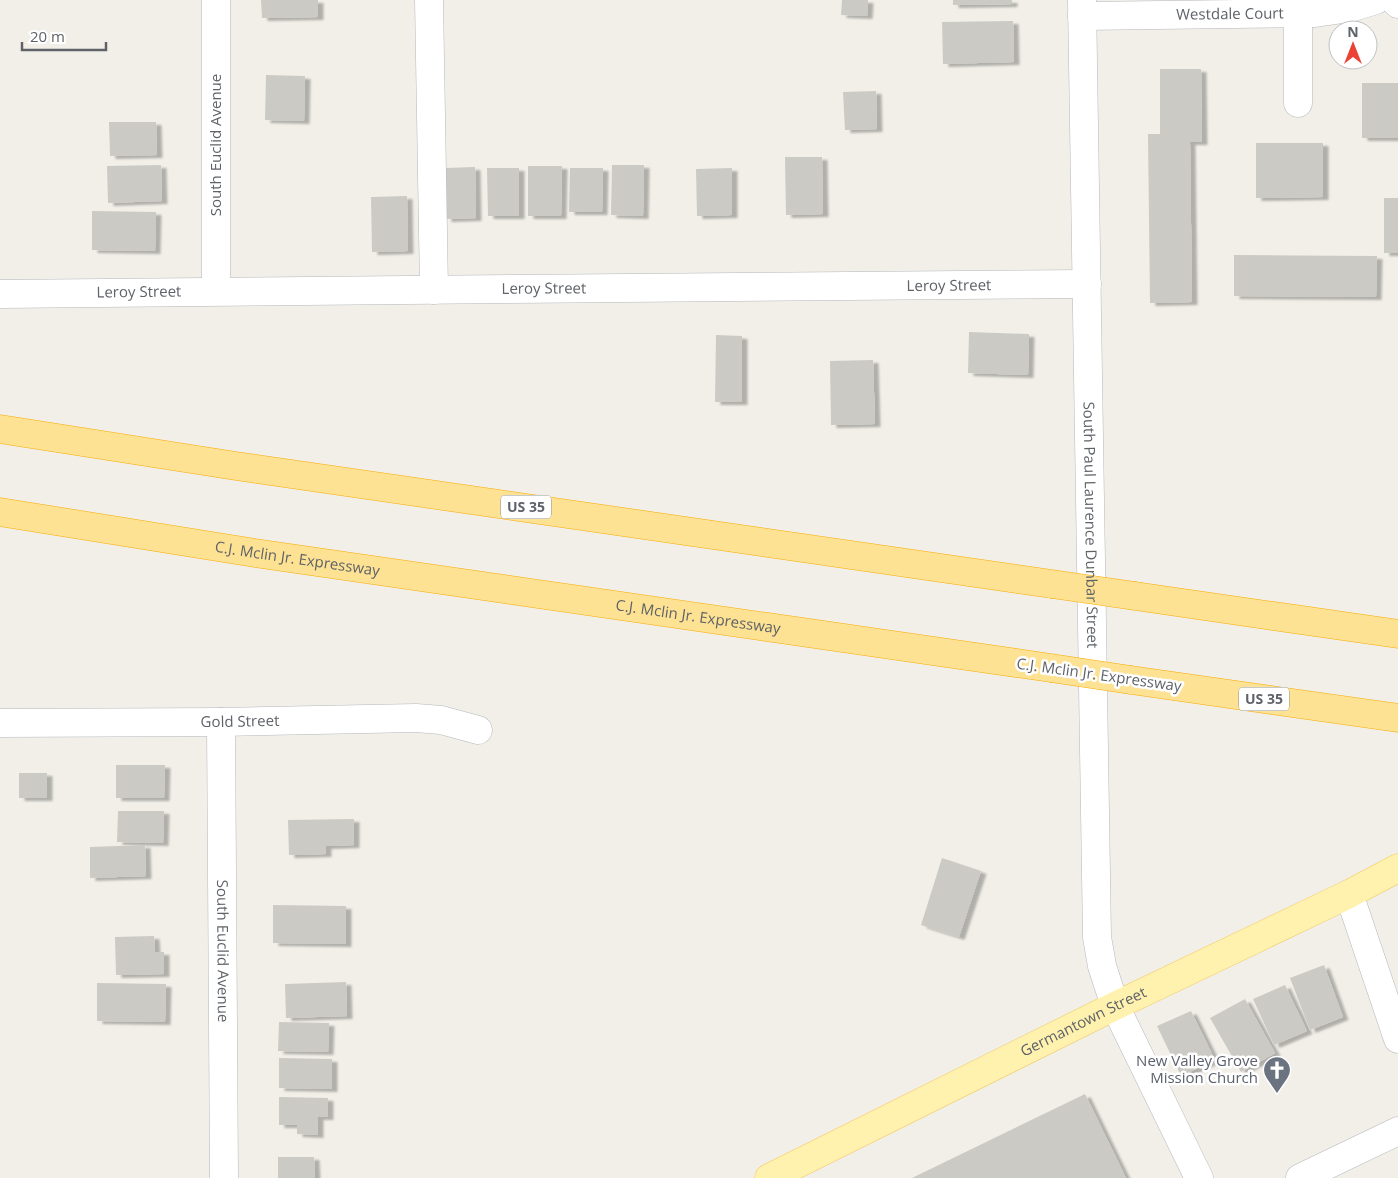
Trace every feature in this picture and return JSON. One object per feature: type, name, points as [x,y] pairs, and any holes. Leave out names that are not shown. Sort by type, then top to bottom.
[{"type":"highway","name":"US 35","points":[[0,429],[236,466],[1398,634]]},
{"type":"highway","name":"C.J. Mclin Jr. Expressway","points":[[0,512],[255,553],[1398,718]]},
{"type":"main road","name":"Germantown Street","points":[[769,1178],[1116,1006],[1349,894],[1398,868]]},
{"type":"street","name":"South Euclid Avenue","points":[[216,0],[216,290]]},
{"type":"street","points":[[429,0],[434,290]]},
{"type":"street","name":"Westdale Court","points":[[1082,8],[1316,13],[1350,8],[1376,0]]},
{"type":"street","points":[[1394,0],[1398,4]]},
{"type":"street","name":"South Paul Laurence Dunbar Street","points":[[1082,8],[1097,937],[1102,966],[1116,1006],[1200,1178]]},
{"type":"street","points":[[1298,13],[1298,103]]},
{"type":"street","name":"Leroy Street","points":[[0,294],[216,290],[793,288],[1087,284]]},
{"type":"street","name":"Gold Street","points":[[0,723],[221,722],[416,718],[441,720],[478,730]]},
{"type":"street","name":"South Euclid Avenue","points":[[221,722],[224,1178]]},
{"type":"street","points":[[1349,894],[1398,1039]]},
{"type":"street","points":[[1300,1178],[1398,1131]]},
{"type":"building","points":[[261,0],[318,0],[318,17],[262,18]]},
{"type":"building","points":[[842,0],[868,0],[867,16],[841,15]]},
{"type":"building","points":[[953,0],[1012,0],[1012,4],[953,5]]},
{"type":"building","points":[[1013,21],[1014,62],[943,64],[942,22]]},
{"type":"building","points":[[1160,69],[1201,69],[1202,142],[1190,142],[1192,302],[1150,303],[1148,134],[1160,134]]},
{"type":"building","points":[[266,75],[305,76],[304,121],[265,120]]},
{"type":"building","points":[[1362,83],[1398,83],[1398,138],[1362,138]]},
{"type":"building","points":[[876,91],[877,129],[845,130],[843,92]]},
{"type":"building","points":[[109,122],[156,122],[157,155],[110,156]]},
{"type":"building","points":[[1256,143],[1323,143],[1323,197],[1256,198]]},
{"type":"building","points":[[785,157],[822,157],[823,214],[786,215]]},
{"type":"building","points":[[161,165],[162,201],[108,203],[107,166]]},
{"type":"building","points":[[612,165],[644,165],[643,216],[611,215]]},
{"type":"building","points":[[528,166],[562,166],[561,216],[528,216]]},
{"type":"building","points":[[475,167],[476,218],[446,219],[445,168]]},
{"type":"building","points":[[487,168],[519,168],[519,216],[488,216]]},
{"type":"building","points":[[570,168],[603,168],[602,212],[569,212]]},
{"type":"building","points":[[732,168],[732,215],[697,216],[696,169]]},
{"type":"building","points":[[407,196],[408,251],[372,252],[371,197]]},
{"type":"building","points":[[1384,198],[1398,198],[1398,253],[1384,253]]},
{"type":"building","points":[[92,211],[156,212],[155,251],[92,250]]},
{"type":"building","points":[[1234,255],[1377,256],[1376,297],[1234,296]]},
{"type":"building","points":[[969,332],[1029,334],[1028,375],[968,373]]},
{"type":"building","points":[[716,335],[742,336],[742,402],[715,402]]},
{"type":"building","points":[[873,360],[875,424],[831,425],[830,361]]},
{"type":"building","points":[[116,765],[165,765],[164,798],[116,798]]},
{"type":"building","points":[[19,773],[47,773],[47,798],[19,798]]},
{"type":"building","points":[[118,811],[164,811],[163,843],[117,842]]},
{"type":"building","points":[[354,819],[354,845],[326,846],[326,854],[289,855],[288,820]]},
{"type":"building","points":[[145,845],[146,876],[90,878],[90,847]]},
{"type":"building","points":[[942,858],[981,871],[959,937],[921,925]]},
{"type":"building","points":[[273,905],[346,906],[346,944],[273,943]]},
{"type":"building","points":[[154,936],[155,952],[164,952],[164,974],[116,975],[115,937]]},
{"type":"building","points":[[1324,965],[1343,1017],[1310,1030],[1290,978]]},
{"type":"building","points":[[346,982],[347,1016],[286,1018],[285,984]]},
{"type":"building","points":[[97,983],[166,984],[165,1022],[97,1021]]},
{"type":"building","points":[[1285,985],[1307,1031],[1274,1045],[1253,999]]},
{"type":"building","points":[[1245,999],[1275,1053],[1241,1072],[1210,1018]]},
{"type":"building","points":[[1191,1011],[1215,1060],[1181,1076],[1157,1026]]},
{"type":"building","points":[[279,1022],[329,1023],[328,1052],[278,1051]]},
{"type":"building","points":[[279,1058],[332,1059],[332,1089],[279,1088]]},
{"type":"building","points":[[1085,1094],[1126,1178],[912,1178]]},
{"type":"building","points":[[279,1097],[328,1098],[328,1117],[318,1117],[318,1135],[297,1134],[297,1125],[279,1125]]},
{"type":"building","points":[[278,1157],[314,1157],[315,1178],[278,1178]]},
{"type":"place","name":"New Valley Grove Mission Church","points":[[1277,1094]]}]
